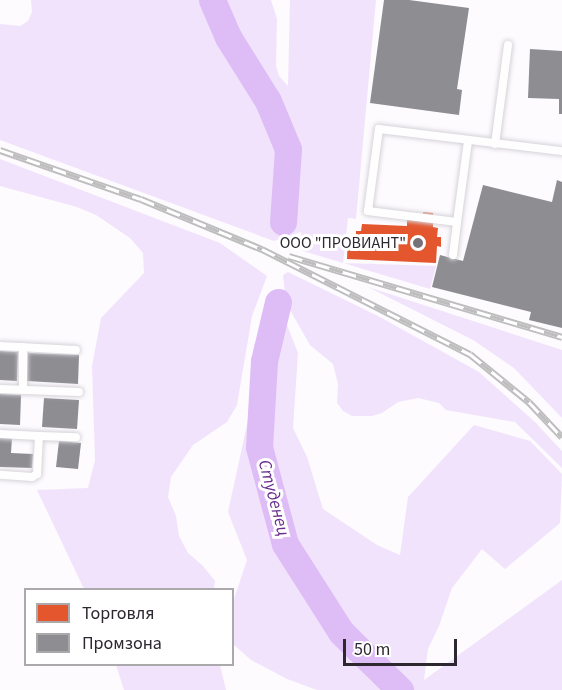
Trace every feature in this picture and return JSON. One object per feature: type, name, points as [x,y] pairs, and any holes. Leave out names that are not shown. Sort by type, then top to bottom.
[{"type":"lane","points":[[495,144],[508,45]]},
{"type":"lane","points":[[457,222],[368,211],[379,129],[562,151]]},
{"type":"lane","points":[[453,255],[468,141]]},
{"type":"lane","points":[[0,346],[76,351]]},
{"type":"lane","points":[[23,347],[23,390]]},
{"type":"lane","points":[[0,389],[79,392]]},
{"type":"lane","points":[[0,434],[76,437]]},
{"type":"lane","points":[[0,475],[32,477],[37,474],[39,435]]},
{"type":"shaded area","points":[[31,0],[271,0],[277,19],[276,66],[279,76],[288,86],[290,0],[376,0],[356,219],[348,218],[343,263],[303,251],[301,232],[274,241],[0,140],[0,24],[20,26],[28,21],[32,12]]},
{"type":"shaded area","points":[[0,159],[220,243],[267,276],[252,316],[237,405],[227,422],[193,445],[171,477],[168,497],[176,516],[179,536],[188,553],[215,581],[214,588],[84,588],[37,490],[88,488],[95,460],[92,366],[101,318],[144,273],[143,253],[130,238],[96,215],[77,207],[0,186]]},
{"type":"shaded area","points":[[343,263],[436,266],[430,289]]},
{"type":"shaded area","points":[[288,272],[378,316],[479,372],[535,422],[562,451],[562,468],[515,422],[446,410],[439,403],[418,398],[398,402],[382,413],[372,416],[352,416],[343,411],[337,403],[338,384],[333,364],[310,345],[286,303],[283,275]]},
{"type":"shaded area","points":[[368,287],[562,350],[562,418],[514,368],[473,340]]},
{"type":"shaded area","points":[[278,302],[298,353],[293,428],[307,457],[323,509],[377,545],[400,555],[408,497],[474,425],[530,441],[562,474],[560,523],[505,569],[482,549],[452,588],[439,626],[428,649],[424,680],[562,580],[562,690],[317,690],[287,679],[251,660],[234,645],[234,599],[247,560],[228,512],[248,420],[254,345]]},
{"type":"shaded area","points":[[116,666],[220,666],[226,690],[124,690]]},
{"type":"building: Торговля","points":[[423,212],[433,213],[433,227],[438,228],[437,237],[441,237],[441,247],[437,246],[436,263],[347,259],[348,235],[356,235],[356,231],[361,231],[362,224],[407,226],[407,217],[423,218]]},
{"type":"building: Промзона","points":[[384,0],[409,0],[469,8],[457,89],[462,90],[459,115],[370,103]]},
{"type":"building: Промзона","points":[[530,49],[562,51],[562,114],[559,114],[559,99],[528,98]]},
{"type":"building: Промзона","points":[[557,180],[562,182],[562,328],[529,320],[531,312],[432,287],[440,255],[463,261],[483,185],[552,202]]},
{"type":"building: Промзона","points":[[0,351],[18,352],[17,381],[0,380]]},
{"type":"building: Промзона","points":[[28,353],[79,355],[78,384],[27,381]]},
{"type":"building: Промзона","points":[[0,394],[21,395],[20,425],[0,424]]},
{"type":"building: Промзона","points":[[44,398],[79,400],[77,429],[42,427]]},
{"type":"building: Промзона","points":[[0,438],[12,438],[11,453],[33,454],[32,468],[0,467]]},
{"type":"building: Промзона","points":[[59,441],[81,443],[78,469],[56,467]]},
{"type":"waterway","name":"Студенец","points":[[212,0],[228,37],[268,101],[288,149],[283,222]]},
{"type":"waterway","name":"Студенец","points":[[278,302],[264,361],[259,447],[285,544],[341,632],[400,690]]},
{"type":"railway","points":[[0,150],[141,199],[262,249],[470,354],[529,402],[562,437]]},
{"type":"railway","points":[[289,256],[562,337]]},
{"type":"place","name":"ООО \"ПРОВИАНТ\"","points":[[418,243]]}]
